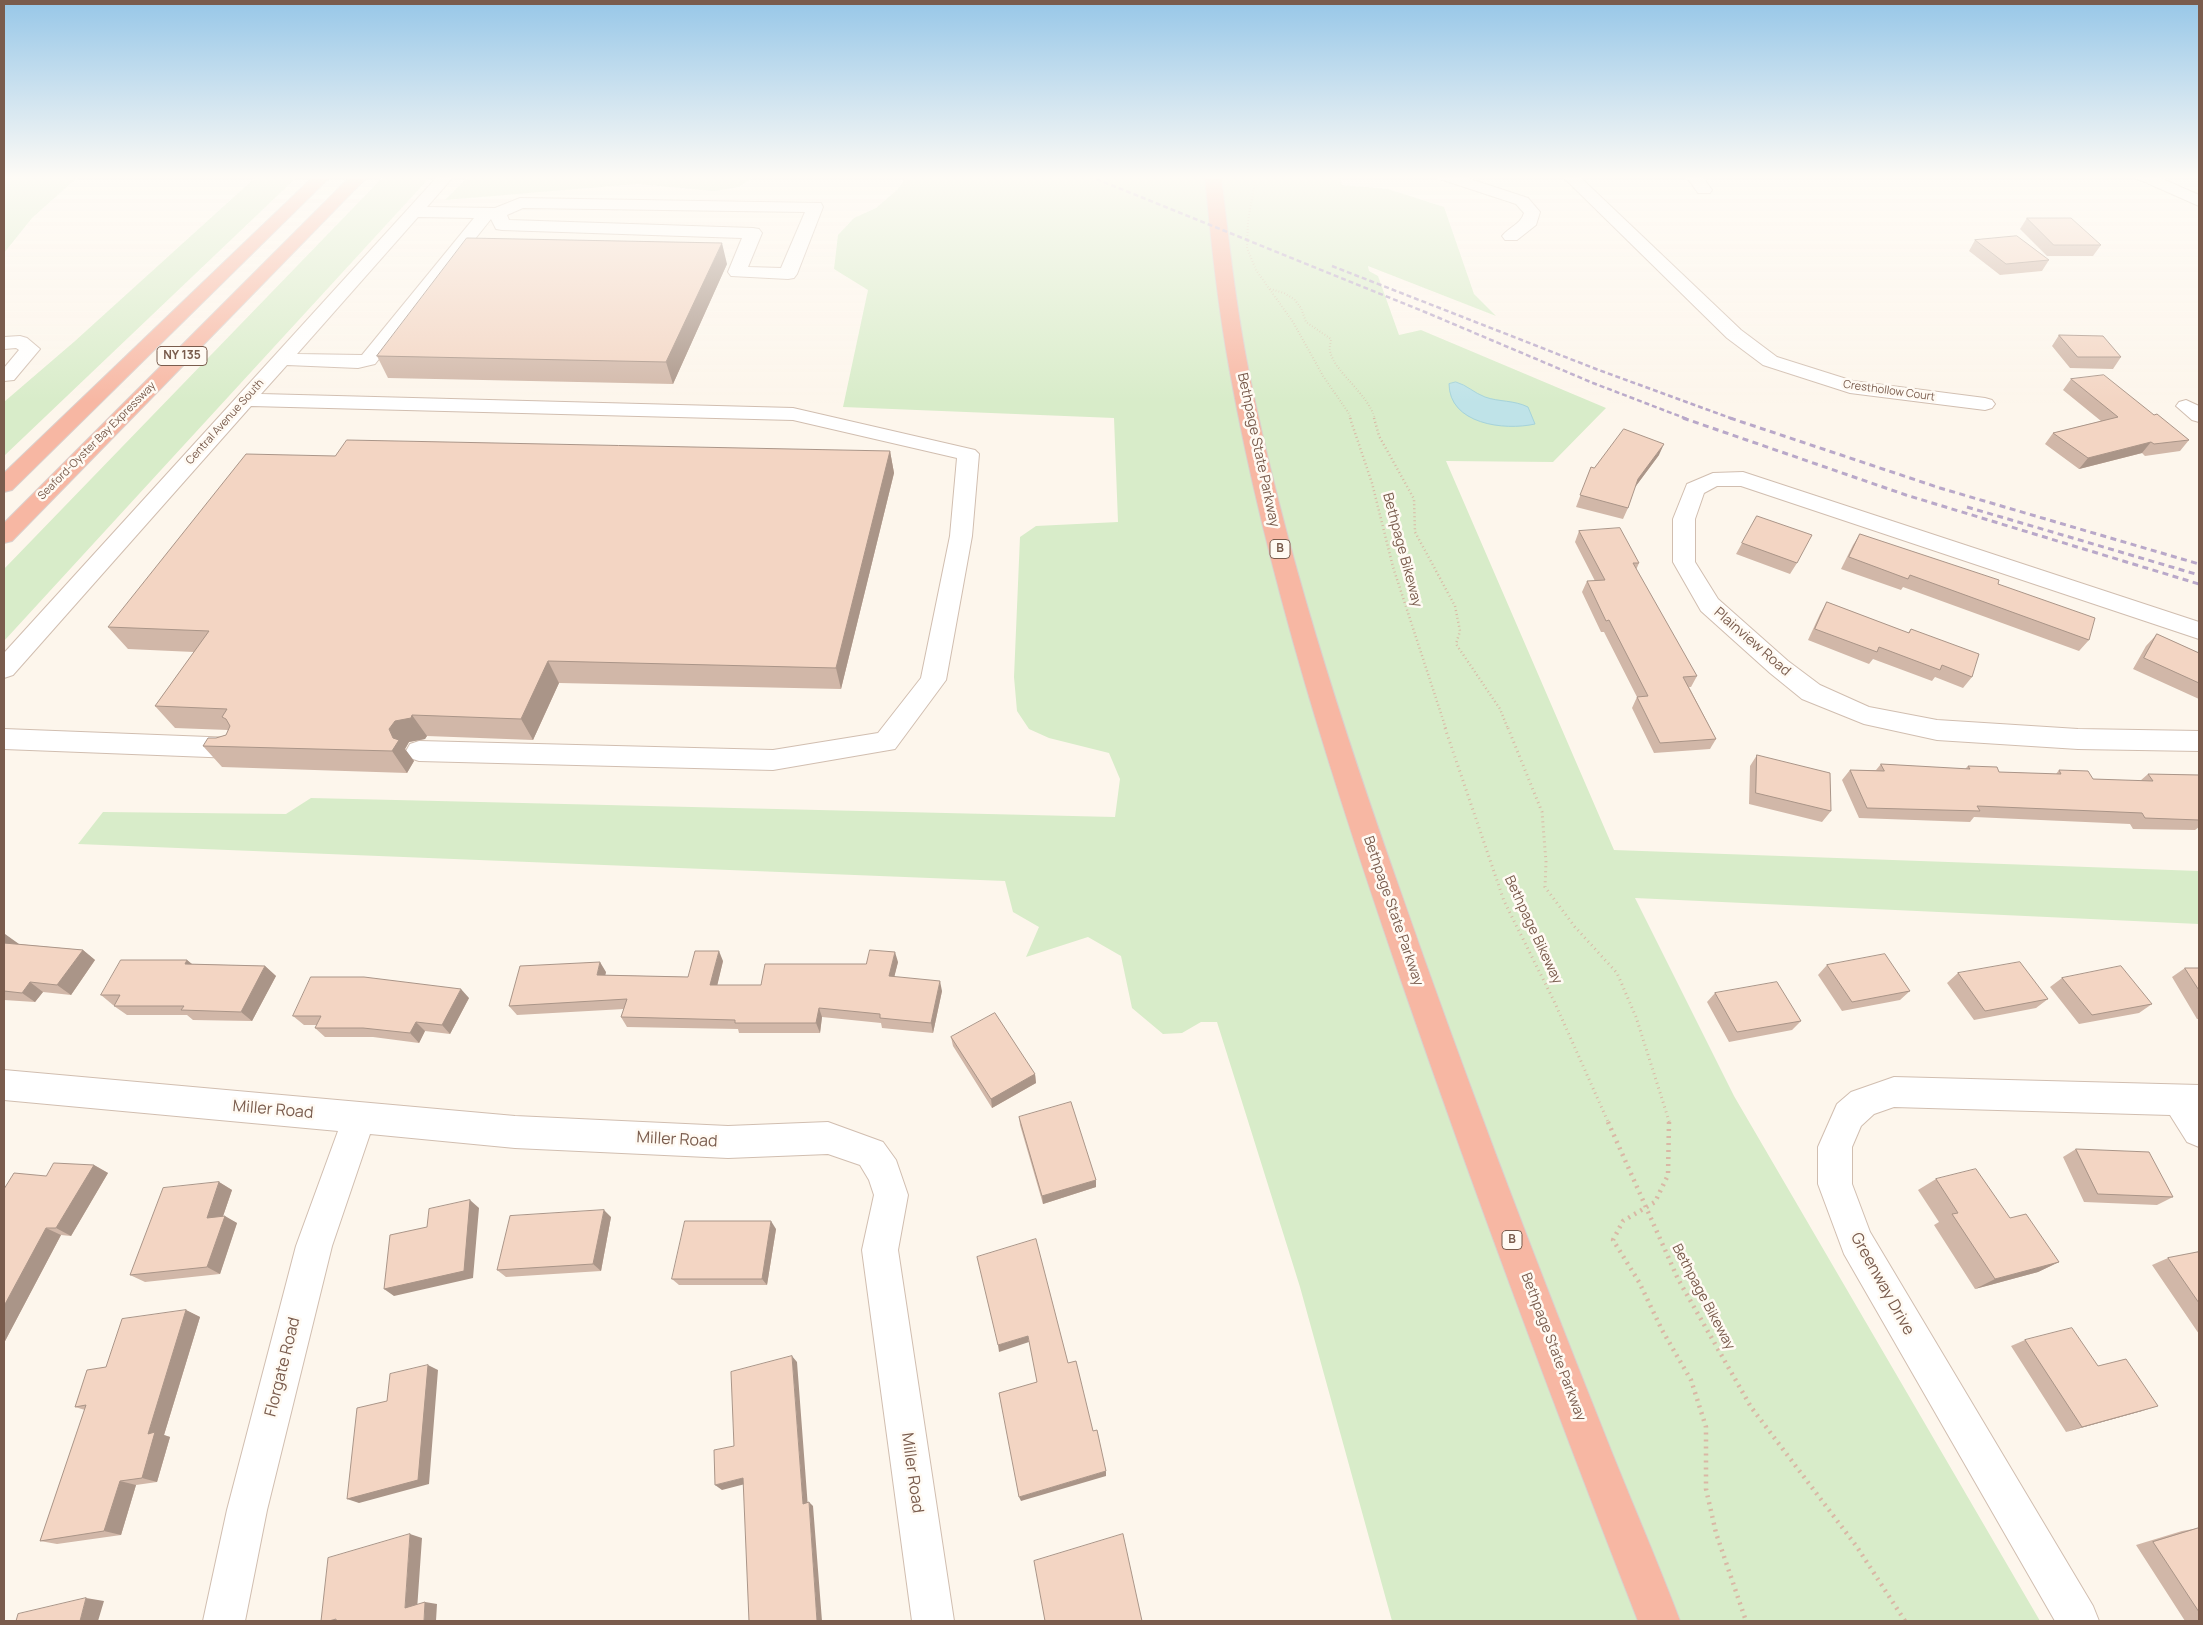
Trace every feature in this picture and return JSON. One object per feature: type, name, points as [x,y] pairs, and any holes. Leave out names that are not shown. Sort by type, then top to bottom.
[{"type":"highway","name":"NY 135","points":[[4,486],[245,252]]},
{"type":"highway","name":"Seaford-Oyster Bay Expressway","points":[[4,536],[285,252]]},
{"type":"highway","name":"Bethpage State Parkway","points":[[1221,252],[1230,320],[1269,509],[1334,733],[1373,856],[1443,1056],[1659,1621]]},
{"type":"street","name":"Central Avenue South","points":[[4,669],[377,252]]},
{"type":"street","points":[[281,359],[358,362],[368,360],[458,252]]},
{"type":"street","points":[[745,252],[737,272],[788,274],[797,252]]},
{"type":"street","name":"Cresthollow Court","points":[[1649,252],[1734,334],[1770,361],[1850,387],[1985,404]]},
{"type":"street","points":[[4,344],[20,342],[30,349],[7,376]]},
{"type":"street","points":[[245,400],[793,414],[968,454],[961,536],[934,680],[886,742],[773,760],[419,751]]},
{"type":"street","name":"Plainview Road","points":[[2199,631],[1743,479],[1713,480],[1695,489],[1684,519],[1684,562],[1709,604],[1779,667],[1811,692],[1864,715],[1937,730],[2078,739],[2199,741]]},
{"type":"street","points":[[4,738],[234,748]]},
{"type":"street","name":"Miller Road","points":[[4,1086],[515,1132],[728,1142],[828,1138],[871,1154],[884,1172],[891,1195],[880,1250],[933,1621]]},
{"type":"street","name":"Greenway Drive","points":[[2078,1621],[1856,1242],[1835,1184],[1835,1147],[1849,1115],[1863,1103],[1894,1092],[2189,1100]]},
{"type":"street","points":[[2189,1100],[2199,1131]]},
{"type":"street","name":"Florgate Road","points":[[224,1621],[247,1510],[314,1246],[359,1118]]},
{"type":"path","name":"Bethpage Bikeway","points":[[1249,252],[1256,270],[1293,322],[1323,376],[1348,412],[1372,482],[1393,567],[1418,647],[1504,900],[1554,1002],[1678,1279],[1751,1407],[1857,1548],[1905,1621]]},
{"type":"path","points":[[1269,289],[1286,293],[1298,302],[1306,322],[1331,339],[1330,351],[1340,369],[1360,392],[1373,413],[1379,436],[1414,499],[1415,532],[1455,606],[1460,631],[1456,644],[1500,709],[1542,812],[1546,862],[1545,887],[1575,927],[1617,973],[1636,1017],[1670,1124],[1668,1175],[1655,1202],[1623,1221],[1613,1240],[1639,1282],[1691,1380],[1706,1427],[1706,1489],[1716,1533],[1746,1621]]},
{"type":"green space","points":[[173,252],[218,252],[4,456],[4,402]]},
{"type":"green space","points":[[311,252],[361,252],[4,641],[4,569]]},
{"type":"green space","points":[[836,252],[1459,252],[1474,294],[1496,316],[1368,266],[1369,271],[1378,276],[1399,335],[1421,330],[1606,408],[1553,462],[1446,461],[1614,850],[2199,871],[2199,924],[1635,898],[1734,1096],[2040,1621],[1392,1621],[1300,1287],[1217,1022],[1201,1022],[1182,1033],[1163,1034],[1132,1008],[1121,956],[1088,937],[1026,957],[1039,927],[1013,912],[1005,881],[78,844],[103,812],[286,814],[311,798],[1115,817],[1120,779],[1109,753],[1049,738],[1029,729],[1017,711],[1014,677],[1020,537],[1036,526],[1118,522],[1114,418],[843,407],[868,290],[834,269]]},
{"type":"water","points":[[1456,382],[1485,397],[1528,407],[1535,424],[1522,426],[1494,425],[1480,422],[1468,416],[1458,408],[1451,397],[1449,384]]},
{"type":"building","points":[[456,252],[718,252],[666,362],[377,356]]},
{"type":"building","points":[[1990,252],[2038,252],[2049,260],[2006,264]]},
{"type":"building","points":[[2059,335],[2103,336],[2121,357],[2078,357]]},
{"type":"building","points":[[2104,375],[2189,440],[2154,444],[2151,442],[2088,458],[2053,433],[2118,417],[2071,379]]},
{"type":"building","points":[[1624,429],[1664,444],[1638,479],[1628,508],[1580,495],[1591,467],[1594,468]]},
{"type":"building","points":[[347,440],[890,451],[836,668],[548,661],[521,719],[412,715],[411,718],[395,721],[389,729],[393,738],[399,740],[392,751],[203,746],[208,738],[226,735],[230,726],[226,719],[222,717],[227,709],[155,706],[209,631],[108,627],[246,454],[335,456]]},
{"type":"building","points":[[1757,516],[1812,535],[1797,563],[1742,543]]},
{"type":"building","points":[[1620,528],[1639,563],[1633,563],[1697,676],[1683,677],[1716,739],[1660,743],[1637,697],[1648,696],[1609,620],[1606,621],[1587,581],[1605,580],[1579,531]]},
{"type":"building","points":[[1860,534],[1999,580],[1998,584],[2095,618],[2089,640],[1910,575],[1908,579],[1849,557]]},
{"type":"building","points":[[1827,602],[1909,633],[1911,629],[1979,654],[1972,677],[1942,665],[1940,670],[1879,647],[1877,652],[1815,629]]},
{"type":"building","points":[[2157,634],[2199,653],[2199,683],[2144,658]]},
{"type":"building","points":[[1757,755],[1830,773],[1831,811],[1756,793]]},
{"type":"building","points":[[1881,764],[1970,769],[1968,766],[1997,767],[1999,772],[2061,774],[2059,770],[2088,771],[2093,779],[2153,781],[2148,774],[2199,775],[2199,820],[2145,818],[2142,813],[1977,806],[1980,811],[1867,808],[1850,770],[1884,771]]},
{"type":"building","points":[[4,943],[83,950],[57,985],[30,982],[22,993],[4,991]]},
{"type":"building","points":[[870,950],[895,952],[889,976],[940,981],[931,1023],[880,1018],[880,1014],[819,1008],[816,1023],[735,1023],[735,1020],[621,1017],[627,999],[509,1006],[520,966],[600,962],[597,975],[688,977],[695,951],[719,951],[710,985],[761,985],[765,964],[866,964]]},
{"type":"building","points":[[1885,954],[1910,991],[1852,1002],[1827,965]]},
{"type":"building","points":[[121,960],[187,960],[185,964],[265,966],[241,1012],[181,1010],[184,1006],[114,1006],[120,995],[101,995]]},
{"type":"building","points":[[2020,962],[2048,999],[1985,1011],[1958,973]]},
{"type":"building","points":[[2121,966],[2152,1004],[2092,1015],[2062,978]]},
{"type":"building","points":[[2185,968],[2199,968],[2199,990]]},
{"type":"building","points":[[311,977],[364,977],[461,989],[442,1025],[416,1022],[410,1033],[363,1028],[315,1028],[321,1016],[293,1016]]},
{"type":"building","points":[[1777,982],[1801,1021],[1737,1032],[1715,993]]},
{"type":"building","points":[[995,1013],[1035,1074],[991,1099],[951,1037]]},
{"type":"building","points":[[1071,1102],[1096,1180],[1042,1196],[1019,1117]]},
{"type":"building","points":[[2076,1149],[2149,1152],[2173,1197],[2098,1194]]},
{"type":"building","points":[[54,1163],[94,1165],[56,1228],[46,1228],[4,1306],[4,1189],[14,1173],[46,1176]]},
{"type":"building","points":[[1976,1169],[2010,1218],[2026,1214],[2059,1262],[1995,1279],[1952,1214],[1958,1213],[1936,1179]]},
{"type":"building","points":[[219,1182],[207,1218],[225,1216],[207,1267],[130,1275],[163,1188]]},
{"type":"building","points":[[470,1200],[464,1271],[384,1289],[390,1235],[427,1227],[429,1209]]},
{"type":"building","points":[[604,1210],[593,1264],[497,1270],[510,1216]]},
{"type":"building","points":[[685,1221],[771,1221],[762,1279],[672,1279]]},
{"type":"building","points":[[1036,1239],[1068,1363],[1076,1361],[1093,1431],[1097,1430],[1106,1471],[1019,1497],[999,1393],[1037,1382],[1028,1336],[998,1345],[977,1257]]},
{"type":"building","points":[[2199,1252],[2199,1303],[2168,1258]]},
{"type":"building","points":[[186,1310],[148,1434],[155,1432],[142,1478],[120,1481],[104,1531],[40,1541],[86,1405],[75,1407],[87,1370],[106,1367],[122,1319]]},
{"type":"building","points":[[2072,1328],[2098,1366],[2126,1359],[2158,1406],[2082,1427],[2025,1340]]},
{"type":"building","points":[[792,1356],[803,1504],[809,1502],[817,1621],[749,1621],[743,1478],[715,1485],[714,1450],[734,1446],[731,1372]]},
{"type":"building","points":[[428,1365],[418,1480],[347,1499],[357,1408],[387,1401],[390,1374]]},
{"type":"building","points":[[2199,1528],[2199,1612],[2153,1542]]},
{"type":"building","points":[[410,1534],[405,1608],[425,1602],[424,1621],[336,1621],[336,1619],[321,1621],[328,1558]]},
{"type":"building","points":[[1123,1534],[1142,1621],[1045,1621],[1034,1561]]},
{"type":"building","points":[[86,1598],[80,1621],[16,1621],[18,1614]]},
{"type":"railway","points":[[1276,252],[1593,383],[1687,419]]},
{"type":"railway","points":[[1332,266],[1596,369],[1733,419]]},
{"type":"railway","points":[[1683,418],[1906,495],[2199,584]]},
{"type":"railway","points":[[1733,419],[1940,488],[2199,564]]},
{"type":"railway","points":[[1967,507],[2199,575]]}]
